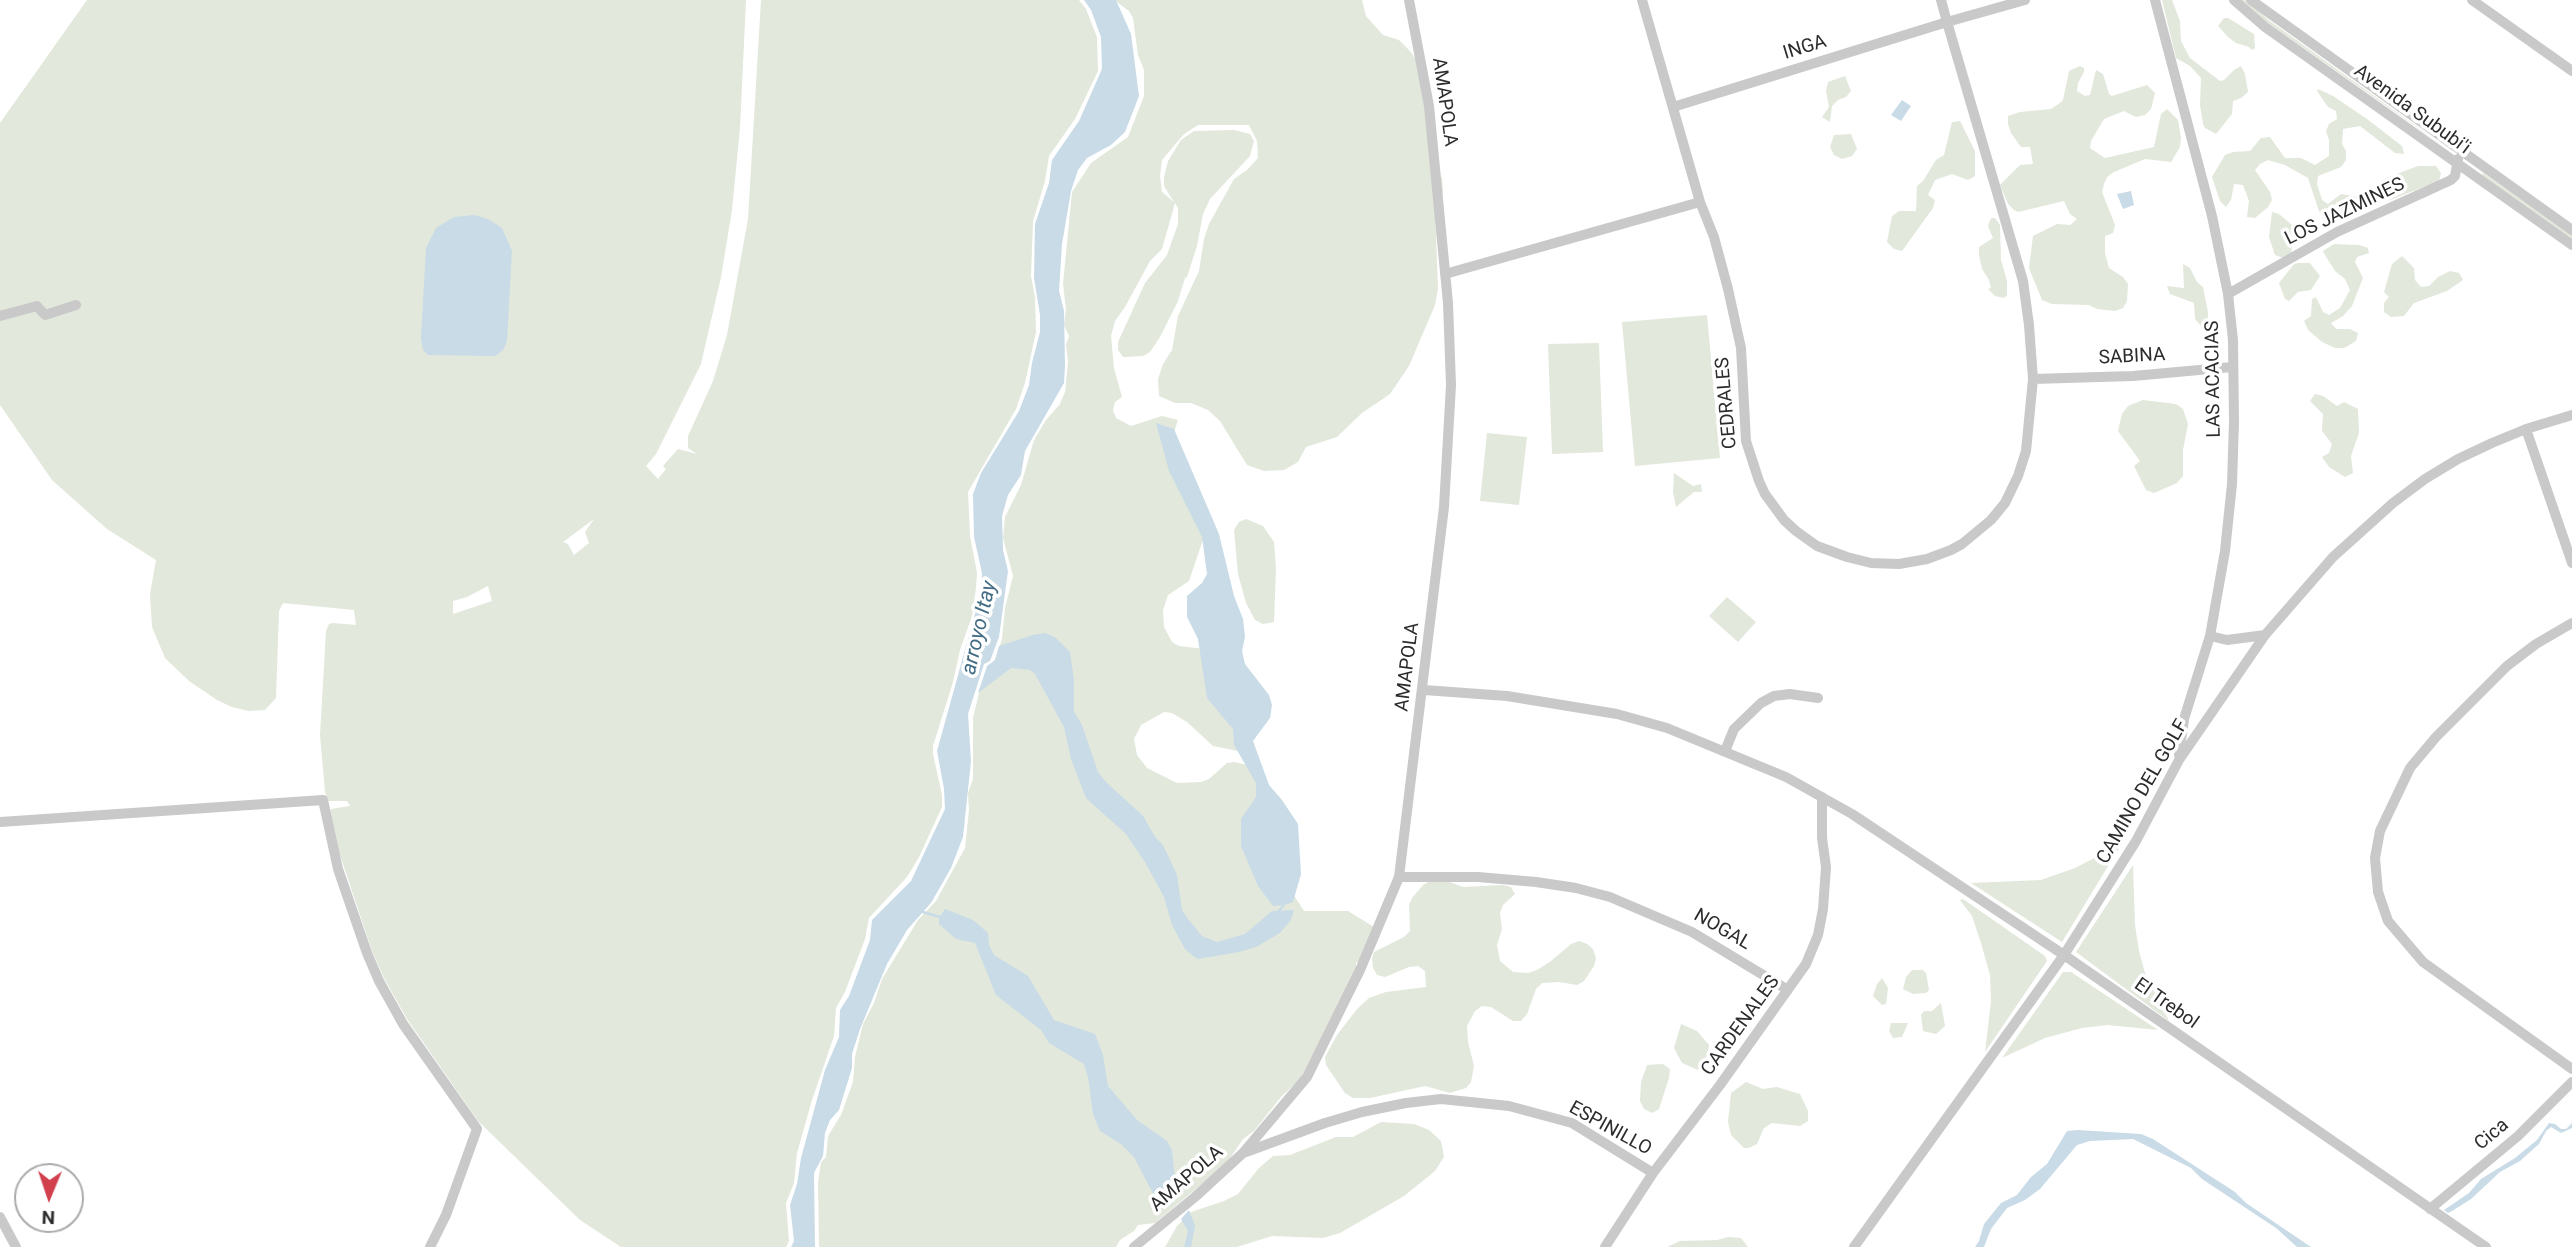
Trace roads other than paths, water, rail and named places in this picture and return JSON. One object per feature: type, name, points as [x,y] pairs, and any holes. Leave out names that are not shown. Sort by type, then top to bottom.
[{"type":"street","name":"AMAPOLA","points":[[1138,1246],[1243,1153],[1307,1077],[1360,970],[1399,877],[1444,507],[1451,386],[1445,274],[1429,106],[1409,0]]},
{"type":"street","name":"CEDRALES","points":[[1642,0],[1700,202],[1714,237],[1738,332],[1746,441],[1765,494],[1773,507],[1796,531],[1817,546],[1871,563],[1899,564],[1927,559],[1962,544],[1991,520],[2004,503],[2018,476],[2030,425],[2033,379],[2023,281],[1941,0]]},
{"type":"street","points":[[1947,22],[2025,0]]},
{"type":"street","name":"LAS ACACIAS","points":[[2155,0],[2206,192],[2228,294],[2233,340],[2232,484],[2225,551],[2210,636],[2184,719],[2179,760]]},
{"type":"street","name":"Avenida Sububi'i","points":[[2234,0],[2265,27],[2572,245]]},
{"type":"street","name":"Avenida Sububi'i","points":[[2251,0],[2572,230]]},
{"type":"street","points":[[2472,0],[2572,71]]},
{"type":"street","name":"INGA","points":[[1673,107],[1947,22]]},
{"type":"street","points":[[2457,165],[2460,150]]},
{"type":"street","name":"LOS JAZMINES","points":[[2228,294],[2371,214],[2445,184],[2455,176],[2457,165]]},
{"type":"street","points":[[1445,274],[1700,202]]},
{"type":"street","points":[[0,316],[37,306],[45,315],[76,305]]},
{"type":"street","name":"SABINA","points":[[2033,379],[2133,376],[2232,367]]},
{"type":"street","name":"CAMINO DEL GOLF","points":[[1854,1247],[2064,955],[2136,841],[2179,760],[2265,635],[2333,557],[2393,503],[2425,479],[2458,459],[2526,429],[2572,415]]},
{"type":"street","points":[[2526,429],[2572,563]]},
{"type":"street","points":[[2572,623],[2536,644],[2507,666],[2436,737],[2410,768],[2380,831],[2375,858],[2378,892],[2388,921],[2423,962],[2572,1069]]},
{"type":"street","points":[[2210,636],[2227,640],[2265,635]]},
{"type":"street","name":"El Trebol","points":[[1423,690],[1507,696],[1617,714],[1667,728],[1786,778],[1852,814],[2064,955],[2430,1209],[2470,1242],[2486,1247]]},
{"type":"street","points":[[1725,751],[1734,729],[1761,703],[1774,696],[1790,694],[1818,698]]},
{"type":"street","name":"CARDENALES","points":[[1605,1247],[1653,1173],[1806,964],[1818,935],[1824,909],[1822,797]]},
{"type":"street","points":[[0,822],[323,800],[338,869],[379,981],[403,1024],[477,1129],[446,1215],[430,1247]]},
{"type":"street","name":"NOGAL","points":[[1399,877],[1478,877],[1576,888],[1636,906],[1692,932],[1788,990]]},
{"type":"street","name":"Cica","points":[[2430,1209],[2518,1136],[2572,1082]]},
{"type":"street","name":"ESPINILLO","points":[[1243,1153],[1325,1123],[1406,1103],[1441,1100],[1509,1106],[1572,1123],[1653,1173]]},
{"type":"street","points":[[0,1217],[16,1247]]},
{"type":"water","name":"arroyo Itay","points":[[1084,0],[1116,0],[1131,34],[1139,96],[1125,132],[1111,145],[1087,158],[1078,170],[1071,191],[1062,244],[1059,291],[1064,311],[1064,383],[1025,451],[1021,475],[1008,495],[1002,516],[1003,550],[1008,571],[999,637],[990,661],[984,664],[968,714],[971,761],[963,837],[951,868],[931,903],[907,930],[887,964],[860,1029],[839,1110],[830,1120],[825,1133],[823,1156],[814,1173],[815,1247],[791,1247],[794,1241],[790,1205],[825,1070],[839,1037],[840,1010],[849,996],[870,940],[872,920],[911,881],[945,809],[937,751],[981,592],[982,573],[974,537],[973,494],[981,473],[1019,411],[1029,385],[1040,332],[1034,278],[1035,224],[1049,183],[1052,160],[1079,121],[1102,69],[1101,37],[1091,10]]},
{"type":"water","points":[[1902,100],[1911,106],[1901,121],[1891,115]]},
{"type":"water","points":[[2131,191],[2134,205],[2123,209],[2117,194]]},
{"type":"water","points":[[474,215],[488,219],[502,228],[512,251],[507,341],[503,350],[495,356],[428,355],[423,350],[421,338],[426,248],[436,228],[454,217]]},
{"type":"water","points":[[1156,423],[1174,429],[1219,534],[1234,596],[1243,619],[1245,637],[1242,651],[1245,664],[1269,695],[1272,705],[1270,718],[1253,741],[1269,785],[1298,824],[1301,874],[1293,902],[1284,905],[1273,906],[1258,886],[1241,846],[1241,819],[1256,797],[1256,783],[1234,745],[1233,729],[1207,698],[1198,639],[1187,617],[1187,596],[1202,583],[1207,574],[1202,537],[1169,471]]},
{"type":"water","points":[[1045,633],[1055,637],[1070,652],[1074,680],[1074,712],[1082,725],[1098,772],[1143,816],[1163,845],[1177,875],[1182,910],[1188,919],[1202,936],[1217,942],[1245,934],[1272,911],[1294,910],[1291,920],[1280,933],[1256,947],[1239,952],[1198,959],[1192,955],[1185,949],[1172,925],[1164,897],[1145,862],[1126,834],[1086,798],[1071,759],[1064,727],[1035,674],[1030,670],[1011,668],[978,693],[987,666],[995,660],[999,646]]},
{"type":"water","points":[[945,909],[973,920],[988,933],[989,945],[994,955],[1028,976],[1054,1020],[1095,1034],[1103,1055],[1108,1086],[1137,1120],[1167,1141],[1172,1150],[1177,1198],[1167,1208],[1158,1203],[1134,1157],[1121,1144],[1100,1131],[1093,1114],[1084,1064],[1049,1043],[1041,1030],[996,995],[975,943],[956,939],[939,924],[939,918]]},
{"type":"water","points":[[2549,1123],[2566,1129],[2572,1123],[2572,1128],[2561,1133],[2551,1127],[2539,1144],[2520,1161],[2500,1172],[2471,1199],[2448,1213],[2444,1210],[2469,1193],[2481,1179],[2515,1158],[2537,1140]]},
{"type":"water","points":[[2067,1131],[2141,1134],[2153,1139],[2235,1192],[2246,1203],[2311,1247],[2297,1247],[2276,1228],[2202,1179],[2191,1168],[2133,1139],[2090,1141],[2077,1145],[2040,1189],[2007,1208],[1991,1229],[1984,1247],[1975,1247],[1984,1224],[2001,1203],[2017,1195],[2031,1177],[2047,1164]]},
{"type":"water","points":[[1189,1210],[1195,1226],[1191,1247],[1184,1247],[1188,1231],[1181,1219]]},
{"type":"waterway","points":[[1277,913],[1284,905]]},
{"type":"waterway","points":[[923,912],[940,917]]}]
